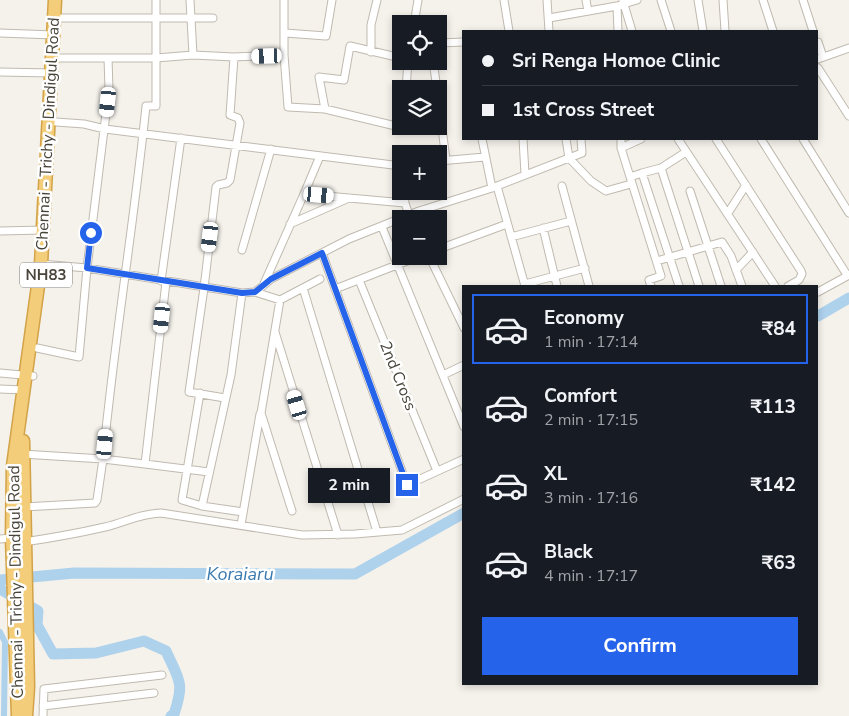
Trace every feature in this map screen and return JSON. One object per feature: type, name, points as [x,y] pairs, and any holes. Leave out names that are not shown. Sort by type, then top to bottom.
[{"type":"highway","name":"Chennai - Trichy - Dindigul Road","points":[[26,716],[28,687],[22,647],[15,542],[13,466],[24,390],[37,348],[56,122],[54,35],[56,0]]},
{"type":"highway","name":"Chennai - Trichy - Dindigul Road","points":[[15,542],[24,507],[23,436],[44,264],[44,230],[55,73],[60,58],[62,0]]},
{"type":"highway","name":"Chennai - Trichy - Dindigul Road","points":[[18,716],[22,647]]},
{"type":"street","points":[[24,507],[95,503],[97,500],[146,106],[156,106],[156,0]]},
{"type":"street","points":[[190,0],[193,55]]},
{"type":"street","points":[[284,0],[284,56],[288,107],[325,109],[392,125]]},
{"type":"street","points":[[285,32],[326,36],[332,0]]},
{"type":"street","points":[[371,52],[371,25],[377,0]]},
{"type":"street","points":[[415,15],[417,0]]},
{"type":"street","points":[[504,0],[509,30]]},
{"type":"street","points":[[547,0],[550,18],[549,30]]},
{"type":"street","points":[[586,0],[588,11]]},
{"type":"street","points":[[550,18],[637,0]]},
{"type":"street","points":[[660,0],[671,30]]},
{"type":"street","points":[[698,0],[703,30]]},
{"type":"street","points":[[723,0],[725,30]]},
{"type":"street","points":[[763,0],[773,30]]},
{"type":"street","points":[[803,0],[813,30]]},
{"type":"street","points":[[618,30],[621,3]]},
{"type":"street","points":[[621,3],[632,30]]},
{"type":"street","points":[[61,18],[213,18]]},
{"type":"street","points":[[0,33],[54,35]]},
{"type":"street","points":[[447,43],[462,42]]},
{"type":"street","points":[[818,42],[820,58],[849,48]]},
{"type":"street","points":[[325,109],[319,77],[344,80],[350,46],[392,56]]},
{"type":"street","points":[[60,58],[156,58],[193,55],[234,57],[284,56]]},
{"type":"street","points":[[225,398],[189,392],[216,187],[230,180],[236,145],[239,120],[230,114],[234,57]]},
{"type":"street","points":[[37,348],[79,357],[87,268],[109,89],[108,58]]},
{"type":"street","points":[[818,68],[849,116]]},
{"type":"street","points":[[0,72],[55,73]]},
{"type":"street","points":[[56,122],[84,124],[105,129],[392,165]]},
{"type":"street","points":[[146,464],[164,281],[181,138]]},
{"type":"street","points":[[482,140],[485,157],[525,285],[585,268]]},
{"type":"street","points":[[523,140],[525,174]]},
{"type":"street","points":[[566,140],[568,158],[591,182],[606,190],[631,180],[642,173],[661,168],[686,152]]},
{"type":"street","points":[[427,210],[494,187],[582,153],[581,140]]},
{"type":"street","points":[[620,140],[661,276],[649,280],[651,285]]},
{"type":"street","points":[[621,148],[638,140]]},
{"type":"street","points":[[679,140],[774,285]]},
{"type":"street","points":[[717,140],[801,271],[800,280],[790,285]]},
{"type":"street","points":[[762,140],[848,275],[818,292]]},
{"type":"street","points":[[803,140],[849,213]]},
{"type":"street","points":[[242,250],[271,149]]},
{"type":"street","points":[[263,286],[320,156]]},
{"type":"street","points":[[447,160],[485,157]]},
{"type":"street","points":[[661,168],[699,285]]},
{"type":"street","points":[[642,173],[679,285]]},
{"type":"street","points":[[728,213],[746,185]]},
{"type":"street","points":[[562,186],[589,285]]},
{"type":"street","points":[[690,191],[721,285]]},
{"type":"street","points":[[304,194],[405,203]]},
{"type":"street","points":[[290,224],[350,198]]},
{"type":"street","points":[[405,200],[407,210]]},
{"type":"street","points":[[511,237],[571,221]]},
{"type":"street","points":[[255,292],[271,279],[322,253],[350,239],[392,223]]},
{"type":"street","points":[[447,246],[507,224]]},
{"type":"street","points":[[382,227],[462,422]]},
{"type":"street","points":[[543,228],[557,285]]},
{"type":"street","points":[[0,231],[44,230]]},
{"type":"street","points":[[657,261],[720,241],[725,244],[742,285]]},
{"type":"street","points":[[736,270],[753,252]]},
{"type":"street","points":[[322,253],[407,485],[462,460]]},
{"type":"street","points":[[44,264],[87,268],[204,288],[242,293],[255,292],[280,300],[320,279]]},
{"type":"street","points":[[433,265],[462,324]]},
{"type":"street","points":[[335,289],[398,266]]},
{"type":"street","name":"2nd Cross","points":[[360,280],[437,472]]},
{"type":"street","points":[[303,288],[377,532]]},
{"type":"street","points":[[202,506],[231,375],[242,293]]},
{"type":"street","points":[[241,525],[280,300]]},
{"type":"street","points":[[274,331],[338,535]]},
{"type":"street","points":[[443,375],[462,366]]},
{"type":"street","points":[[0,373],[30,375]]},
{"type":"street","points":[[0,388],[24,390]]},
{"type":"street","points":[[200,394],[182,500],[202,506],[243,512]]},
{"type":"street","points":[[261,413],[292,511]]},
{"type":"street","points":[[22,454],[103,459],[209,472]]},
{"type":"street","points":[[15,542],[106,526],[148,514],[183,516],[302,535],[338,535],[402,530],[462,500]]},
{"type":"street","points":[[43,716],[44,689],[162,675]]},
{"type":"street","points":[[44,706],[154,693]]},
{"type":"waterway","name":"Koraiaru","points":[[818,316],[849,298]]},
{"type":"waterway","name":"Koraiaru","points":[[0,580],[74,573],[355,574],[462,514]]},
{"type":"waterway","points":[[0,589],[38,611],[37,625],[53,654],[96,653],[144,641],[166,651],[177,675],[180,688],[174,714],[171,716]]},
{"type":"waterway","points":[[0,632],[5,642],[4,716]]},
{"type":"route","points":[[91,233],[87,268],[242,293],[255,292],[271,279],[322,253],[407,485]]}]
